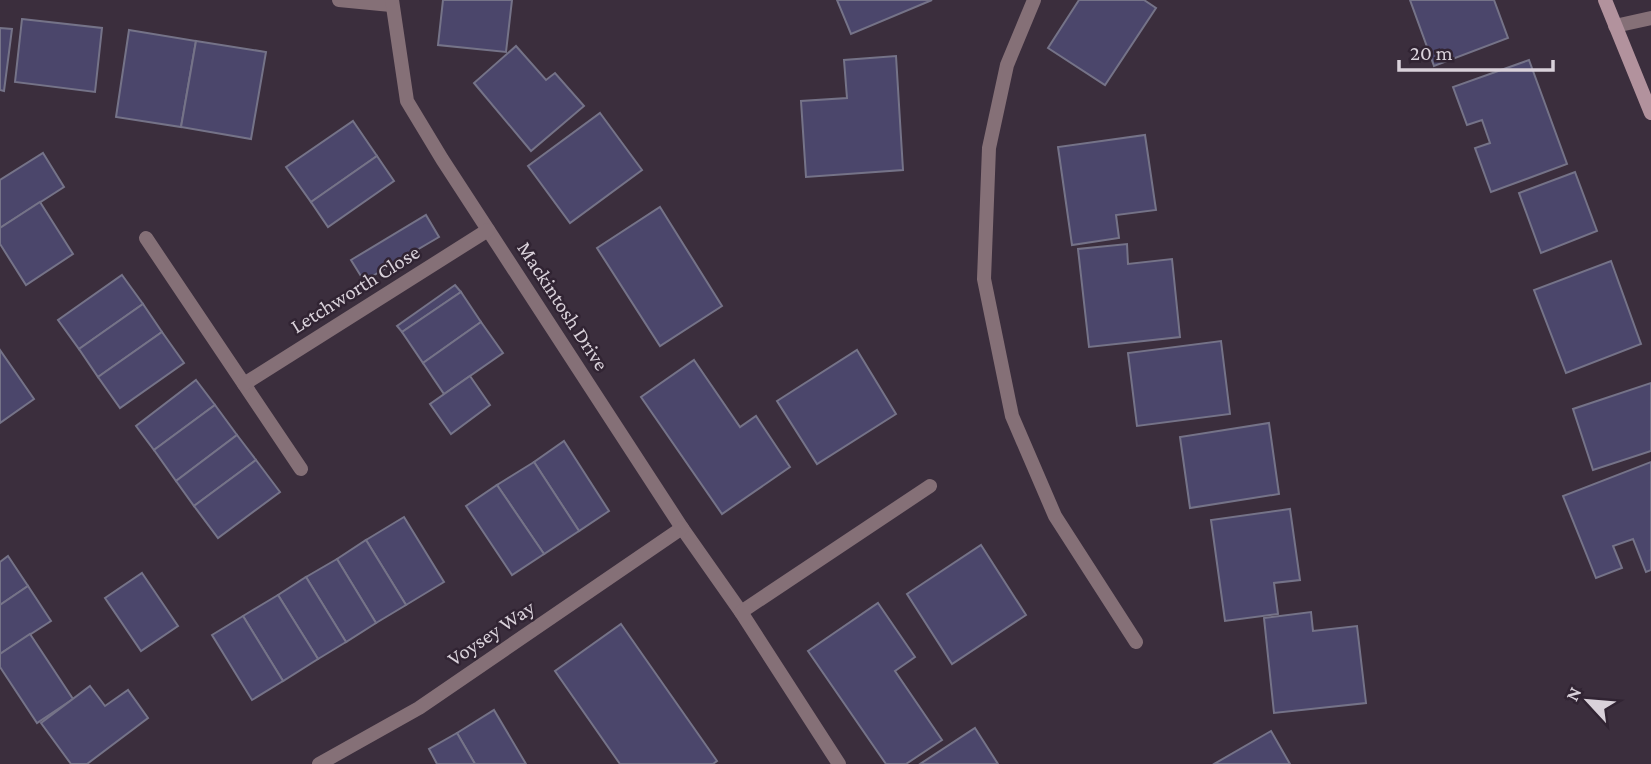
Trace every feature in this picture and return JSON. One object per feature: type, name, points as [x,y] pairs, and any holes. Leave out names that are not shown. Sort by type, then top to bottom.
[{"type":"street","points":[[339,0],[391,3]]},
{"type":"street","points":[[1034,0],[1007,65],[989,148],[984,278],[1012,416],[1017,428],[1055,516],[1136,642]]},
{"type":"street","points":[[1605,0],[1651,113]]},
{"type":"street","name":"Mackintosh Drive","points":[[391,3],[407,101],[682,528],[741,612],[839,764]]},
{"type":"street","points":[[1615,26],[1651,18]]},
{"type":"street","name":"Letchworth Close","points":[[244,384],[488,230]]},
{"type":"street","points":[[146,238],[301,469]]},
{"type":"street","points":[[741,612],[930,486]]},
{"type":"street","name":"Voysey Way","points":[[319,764],[419,708],[682,528]]},
{"type":"building","points":[[443,0],[512,0],[506,52],[438,45]]},
{"type":"building","points":[[837,0],[932,0],[851,34]]},
{"type":"building","points":[[1079,0],[1144,0],[1156,8],[1105,85],[1048,48]]},
{"type":"building","points":[[1410,0],[1494,0],[1508,38],[1434,66]]},
{"type":"building","points":[[22,19],[102,28],[95,92],[15,82]]},
{"type":"building","points":[[0,28],[12,29],[4,91],[0,90]]},
{"type":"building","points":[[129,30],[196,41],[181,127],[116,117]]},
{"type":"building","points":[[196,41],[266,52],[251,139],[181,127]]},
{"type":"building","points":[[516,46],[546,80],[555,73],[584,106],[531,151],[474,83]]},
{"type":"building","points":[[896,56],[903,170],[806,177],[801,101],[847,98],[844,60]]},
{"type":"building","points":[[1529,60],[1567,164],[1491,192],[1475,148],[1490,143],[1482,120],[1467,125],[1453,87]]},
{"type":"building","points":[[600,113],[642,170],[570,223],[528,166]]},
{"type":"building","points":[[353,121],[377,156],[311,202],[286,167]]},
{"type":"building","points":[[1145,135],[1156,210],[1116,215],[1119,238],[1072,245],[1058,147]]},
{"type":"building","points":[[43,153],[64,187],[0,228],[0,180]]},
{"type":"building","points":[[377,156],[394,181],[328,227],[311,202]]},
{"type":"building","points":[[1575,172],[1597,231],[1541,253],[1519,193]]},
{"type":"building","points":[[40,202],[73,254],[26,285],[0,244],[0,228]]},
{"type":"building","points":[[660,207],[722,306],[660,346],[597,248]]},
{"type":"building","points":[[426,215],[439,237],[364,281],[351,260]]},
{"type":"building","points":[[1127,244],[1128,264],[1172,259],[1180,337],[1089,347],[1078,249]]},
{"type":"building","points":[[1611,261],[1641,344],[1566,373],[1534,290]]},
{"type":"building","points":[[122,275],[143,304],[79,349],[58,320]]},
{"type":"building","points":[[455,285],[461,292],[402,332],[397,326]]},
{"type":"building","points":[[461,292],[481,322],[423,363],[402,332]]},
{"type":"building","points":[[143,304],[162,332],[98,377],[79,349]]},
{"type":"building","points":[[481,322],[503,353],[444,394],[423,363]]},
{"type":"building","points":[[162,332],[184,363],[120,408],[98,377]]},
{"type":"building","points":[[1221,341],[1230,414],[1137,426],[1128,353]]},
{"type":"building","points":[[0,350],[34,399],[0,423]]},
{"type":"building","points":[[857,350],[896,414],[817,464],[777,401]]},
{"type":"building","points":[[694,360],[740,427],[756,416],[790,467],[722,514],[641,397]]},
{"type":"building","points":[[470,376],[490,405],[451,434],[430,404]]},
{"type":"building","points":[[196,380],[215,405],[154,450],[136,426]]},
{"type":"building","points":[[1651,383],[1651,451],[1593,470],[1573,409]]},
{"type":"building","points":[[215,405],[237,435],[176,481],[154,450]]},
{"type":"building","points":[[1269,423],[1279,494],[1190,508],[1180,437]]},
{"type":"building","points":[[237,435],[256,460],[194,506],[176,481]]},
{"type":"building","points":[[564,441],[609,511],[579,531],[534,462]]},
{"type":"building","points":[[256,460],[280,492],[218,538],[194,506]]},
{"type":"building","points":[[534,462],[579,531],[544,554],[497,485]]},
{"type":"building","points":[[1651,462],[1651,570],[1646,572],[1633,539],[1613,546],[1622,568],[1596,578],[1563,496]]},
{"type":"building","points":[[497,485],[544,554],[512,575],[466,506]]},
{"type":"building","points":[[1290,509],[1300,580],[1274,583],[1278,614],[1225,621],[1211,520]]},
{"type":"building","points":[[404,517],[444,582],[406,605],[366,540]]},
{"type":"building","points":[[366,540],[406,605],[376,623],[337,559]]},
{"type":"building","points":[[981,545],[1026,615],[952,664],[907,594]]},
{"type":"building","points":[[8,556],[28,586],[0,605],[0,562]]},
{"type":"building","points":[[337,559],[376,623],[346,642],[306,577]]},
{"type":"building","points":[[142,573],[178,626],[141,651],[105,598]]},
{"type":"building","points":[[306,577],[346,642],[318,659],[278,595]]},
{"type":"building","points":[[28,586],[51,621],[0,654],[0,605]]},
{"type":"building","points":[[278,595],[318,659],[283,681],[243,616]]},
{"type":"building","points":[[878,603],[915,657],[895,671],[942,740],[906,764],[886,764],[808,651]]},
{"type":"building","points":[[1311,612],[1313,631],[1357,626],[1366,703],[1274,713],[1264,618]]},
{"type":"building","points":[[243,616],[283,681],[252,700],[212,635]]},
{"type":"building","points":[[621,624],[717,761],[713,764],[620,764],[555,671]]},
{"type":"building","points":[[30,634],[73,699],[37,723],[0,667],[0,654]]},
{"type":"building","points":[[90,686],[105,706],[128,690],[148,718],[87,764],[71,764],[41,723]]},
{"type":"building","points":[[494,710],[526,764],[475,764],[457,733]]},
{"type":"building","points":[[975,728],[998,764],[920,764]]},
{"type":"building","points":[[1271,731],[1290,764],[1214,764]]},
{"type":"building","points":[[457,733],[475,764],[437,764],[429,749]]}]
